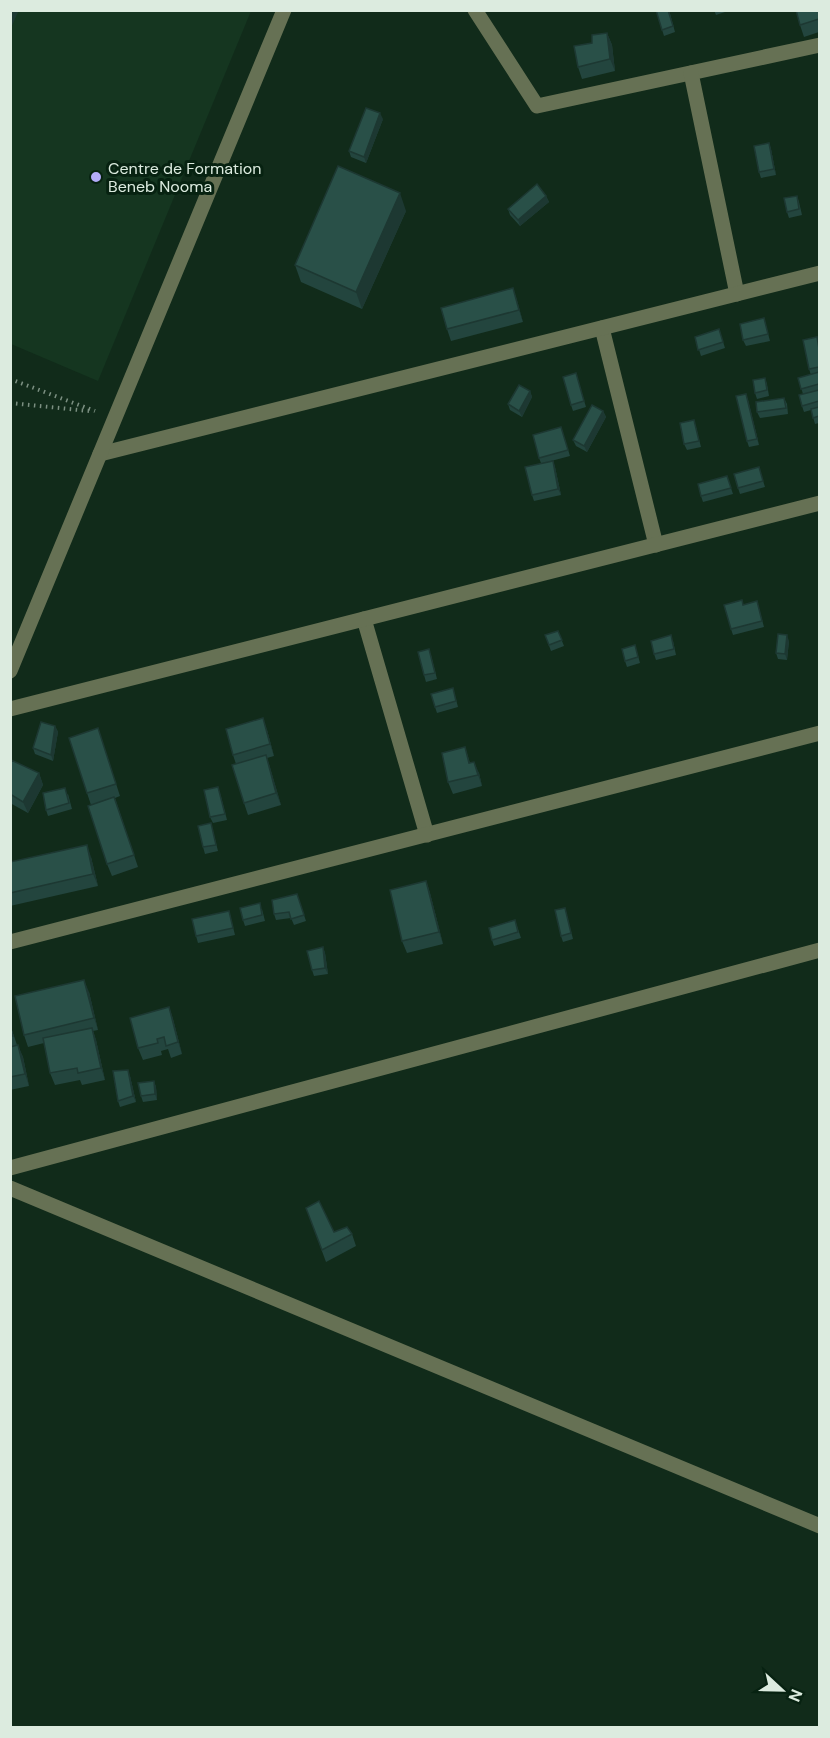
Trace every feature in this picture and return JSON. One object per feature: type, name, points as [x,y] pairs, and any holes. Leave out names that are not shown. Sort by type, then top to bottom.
[{"type":"street","points":[[10,671],[285,10]]},
{"type":"street","points":[[475,10],[537,106],[819,45]]},
{"type":"street","points":[[691,73],[737,294]]},
{"type":"street","points":[[100,454],[819,273]]},
{"type":"street","points":[[602,328],[656,545]]},
{"type":"street","points":[[10,709],[819,503]]},
{"type":"street","points":[[364,619],[427,835]]},
{"type":"street","points":[[10,942],[819,734]]},
{"type":"street","points":[[10,1168],[819,950]]},
{"type":"street","points":[[10,1188],[819,1526]]},
{"type":"path","points":[[10,380],[95,411],[10,403]]},
{"type":"shaded area","name":"Centre de Formation Beneb Nooma","points":[[11,11],[251,11],[98,381],[11,344]]},
{"type":"building","points":[[656,10],[668,10],[673,26],[662,30]]},
{"type":"building","points":[[796,10],[819,10],[819,19],[800,25]]},
{"type":"building","points":[[607,33],[610,59],[578,67],[574,46],[592,43],[592,35]]},
{"type":"building","points":[[366,108],[380,113],[364,157],[349,151]]},
{"type":"building","points":[[769,143],[774,169],[759,172],[754,146]]},
{"type":"building","points":[[338,166],[400,193],[356,292],[295,265]]},
{"type":"building","points":[[537,184],[546,196],[518,220],[508,209]]},
{"type":"building","points":[[797,196],[799,209],[787,212],[784,198]]},
{"type":"building","points":[[513,288],[519,310],[447,329],[441,308]]},
{"type":"building","points":[[764,318],[768,334],[743,340],[740,324]]},
{"type":"building","points":[[719,329],[723,342],[698,350],[695,337]]},
{"type":"building","points":[[817,337],[819,367],[809,369],[803,340]]},
{"type":"building","points":[[819,372],[819,384],[801,389],[798,378]]},
{"type":"building","points":[[576,373],[584,401],[571,405],[563,377]]},
{"type":"building","points":[[765,378],[767,390],[755,393],[753,380]]},
{"type":"building","points":[[519,385],[530,391],[519,411],[508,404]]},
{"type":"building","points":[[819,390],[819,401],[802,406],[799,395]]},
{"type":"building","points":[[746,394],[757,439],[747,441],[736,396]]},
{"type":"building","points":[[784,398],[786,408],[757,412],[756,402]]},
{"type":"building","points":[[592,405],[603,411],[584,446],[573,440]]},
{"type":"building","points":[[819,407],[819,416],[813,418],[811,409]]},
{"type":"building","points":[[694,420],[699,441],[684,444],[680,423]]},
{"type":"building","points":[[561,427],[568,450],[539,458],[533,435]]},
{"type":"building","points":[[553,461],[558,489],[532,495],[525,467]]},
{"type":"building","points":[[759,467],[763,481],[738,488],[734,474]]},
{"type":"building","points":[[727,476],[731,488],[701,496],[698,484]]},
{"type":"building","points":[[742,600],[743,605],[757,601],[762,621],[731,629],[724,605]]},
{"type":"building","points":[[558,631],[562,640],[549,645],[545,635]]},
{"type":"building","points":[[778,634],[787,635],[785,654],[776,653]]},
{"type":"building","points":[[671,635],[674,649],[654,654],[651,641]]},
{"type":"building","points":[[635,645],[638,657],[625,661],[622,649]]},
{"type":"building","points":[[429,649],[435,673],[424,675],[418,652]]},
{"type":"building","points":[[453,688],[456,701],[435,707],[431,694]]},
{"type":"building","points":[[263,718],[270,744],[233,755],[226,729]]},
{"type":"building","points":[[41,722],[55,726],[51,755],[33,748]]},
{"type":"building","points":[[98,728],[116,784],[87,793],[69,738]]},
{"type":"building","points":[[465,747],[469,763],[474,762],[478,775],[448,782],[442,753]]},
{"type":"building","points":[[266,755],[276,793],[244,803],[232,765]]},
{"type":"building","points":[[11,760],[39,773],[23,802],[10,794]]},
{"type":"building","points":[[218,787],[225,814],[210,817],[204,790]]},
{"type":"building","points":[[65,788],[69,803],[46,810],[43,793]]},
{"type":"building","points":[[114,797],[134,855],[107,864],[88,806]]},
{"type":"building","points":[[211,823],[216,845],[203,847],[198,826]]},
{"type":"building","points":[[87,845],[93,874],[10,893],[10,862]]},
{"type":"building","points":[[426,881],[439,932],[402,941],[390,890]]},
{"type":"building","points":[[297,894],[304,915],[291,919],[289,912],[274,914],[272,900]]},
{"type":"building","points":[[260,903],[262,915],[243,920],[240,908]]},
{"type":"building","points":[[565,908],[571,933],[561,936],[555,910]]},
{"type":"building","points":[[229,911],[233,928],[196,936],[192,919]]},
{"type":"building","points":[[515,920],[518,932],[492,940],[489,928]]},
{"type":"building","points":[[323,947],[325,968],[312,970],[307,951]]},
{"type":"building","points":[[84,980],[94,1018],[24,1035],[15,996]]},
{"type":"building","points":[[169,1007],[178,1042],[166,1046],[164,1037],[157,1039],[158,1043],[138,1048],[130,1018]]},
{"type":"building","points":[[92,1028],[101,1068],[78,1073],[77,1068],[50,1073],[43,1038]]},
{"type":"building","points":[[18,1045],[25,1074],[10,1077],[10,1047]]},
{"type":"building","points":[[128,1070],[133,1096],[118,1101],[113,1071]]},
{"type":"building","points":[[154,1081],[155,1094],[141,1096],[138,1083]]},
{"type":"building","points":[[319,1201],[334,1232],[347,1227],[352,1234],[322,1250],[306,1208]]},
{"type":"place","name":"Centre de Formation Beneb Nooma","points":[[96,177]]}]
